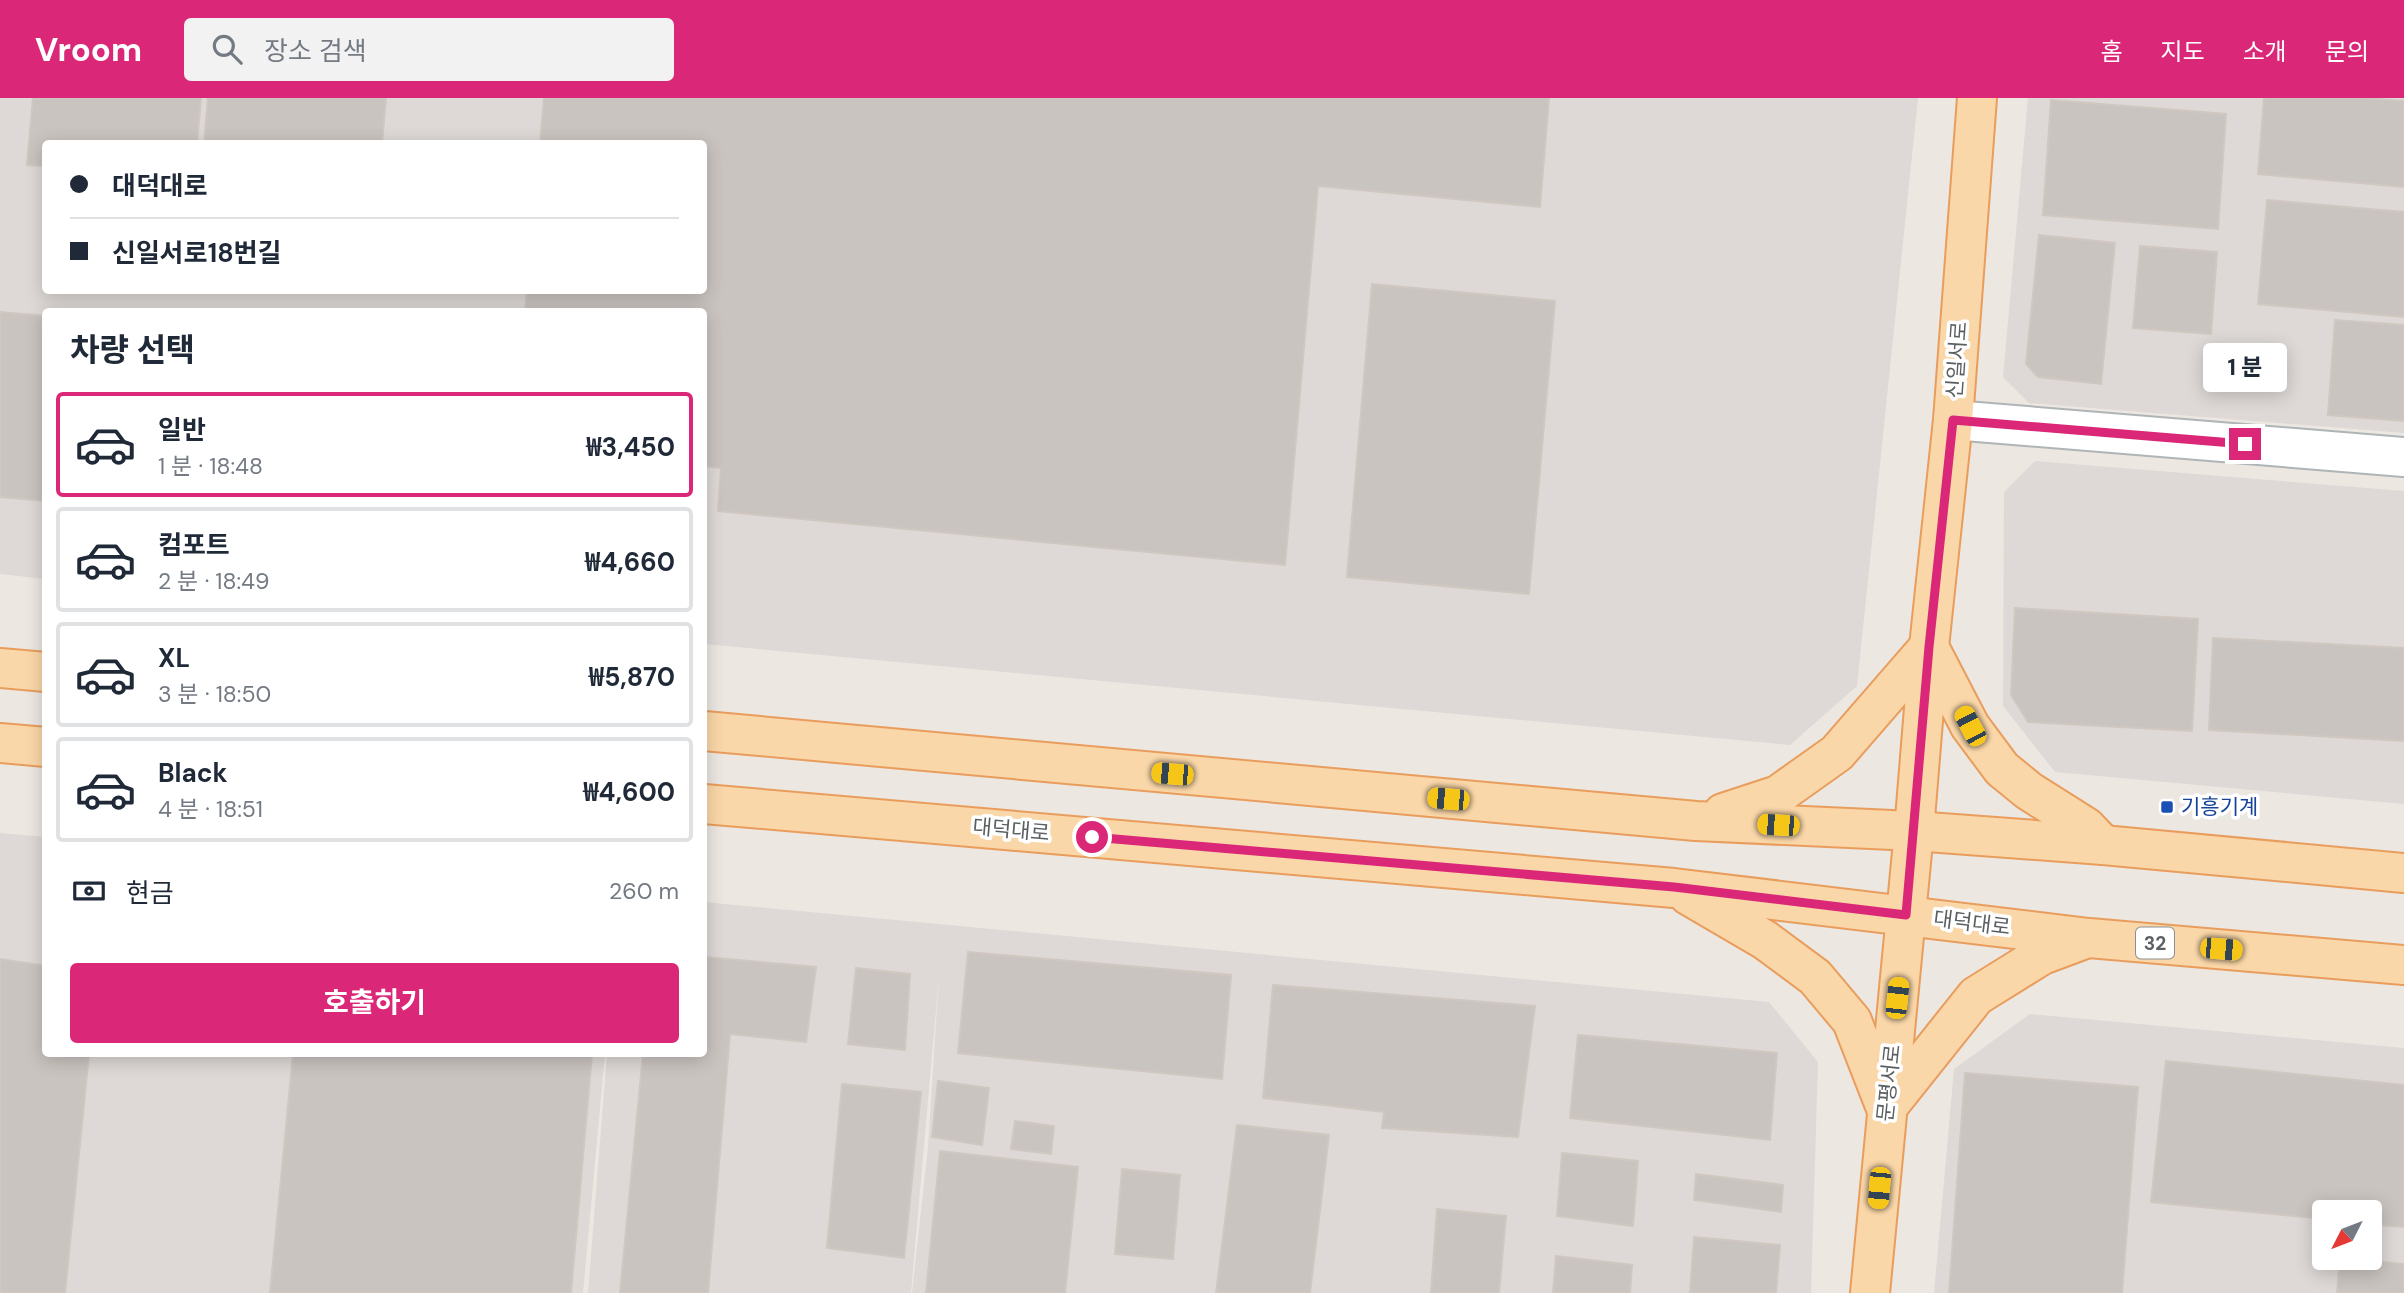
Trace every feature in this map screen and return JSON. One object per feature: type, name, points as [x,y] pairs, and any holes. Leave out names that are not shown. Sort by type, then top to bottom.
[{"type":"main road","name":"신일서로","points":[[1914,831],[1929,647],[1953,420],[1977,98]]},
{"type":"main road","points":[[1696,821],[1778,795],[1837,753],[1929,647],[1970,726],[2002,769],[2029,791],[2086,827],[2103,845]]},
{"type":"main road","points":[[0,668],[42,672]]},
{"type":"main road","points":[[707,731],[1696,821],[1914,831],[2103,845],[2404,873]]},
{"type":"main road","points":[[0,743],[42,747]]},
{"type":"main road","name":"대덕대로","points":[[707,804],[1674,887],[2090,938],[2404,965]]},
{"type":"main road","name":"문평서로","points":[[1870,1293],[1914,831]]},
{"type":"main road","points":[[1674,887],[1765,940],[1815,977],[1852,1021],[1886,1108],[1976,996],[2042,955],[2090,938]]},
{"type":"street","points":[[1953,420],[2404,457]]},
{"type":"shaded area","points":[[0,98],[1918,98],[1857,686],[1790,745],[707,644],[707,308],[42,308],[42,579],[0,574]]},
{"type":"shaded area","points":[[2028,98],[2404,98],[2404,433],[2029,403],[2003,377]]},
{"type":"shaded area","points":[[2035,461],[2404,491],[2404,804],[2055,772],[2003,706],[2004,492]]},
{"type":"shaded area","points":[[0,833],[42,837],[42,1057],[605,1057],[583,1293],[0,1293]]},
{"type":"shaded area","points":[[707,902],[1769,1002],[1818,1062],[1811,1293],[912,1293],[928,1147],[939,976],[911,1293],[588,1293],[607,1057],[707,1057]]},
{"type":"shaded area","points":[[2030,1014],[2404,1048],[2404,1293],[1934,1293],[1954,1069]]},
{"type":"building","points":[[33,98],[201,98],[197,140],[42,140],[42,166],[27,165]]},
{"type":"building","points":[[208,98],[386,98],[382,140],[204,140]]},
{"type":"building","points":[[544,98],[1549,98],[1540,207],[1318,186],[1285,565],[718,511],[721,468],[707,466],[707,308],[525,308],[527,294],[707,294],[707,140],[540,140]]},
{"type":"building","points":[[2264,98],[2366,98],[2404,101],[2404,187],[2258,174]]},
{"type":"building","points":[[2051,100],[2226,114],[2218,229],[2043,215]]},
{"type":"building","points":[[2267,200],[2404,212],[2404,317],[2258,304]]},
{"type":"building","points":[[2039,235],[2115,243],[2101,384],[2038,377],[2026,364]]},
{"type":"building","points":[[2140,246],[2217,252],[2211,334],[2133,328]]},
{"type":"building","points":[[1372,284],[1555,301],[1529,594],[1347,577]]},
{"type":"building","points":[[0,312],[42,316],[42,501],[0,497]]},
{"type":"building","points":[[2335,320],[2404,325],[2404,421],[2328,415]]},
{"type":"building","points":[[2015,608],[2198,619],[2192,731],[2028,722],[2011,695]]},
{"type":"building","points":[[2213,638],[2404,648],[2404,741],[2209,730]]},
{"type":"building","points":[[968,952],[1231,975],[1222,1079],[958,1053]]},
{"type":"building","points":[[707,957],[816,967],[806,1042],[730,1034],[708,1293],[620,1293],[643,1057],[707,1057]]},
{"type":"building","points":[[0,959],[42,965],[42,1057],[89,1057],[65,1293],[0,1293]]},
{"type":"building","points":[[856,968],[910,974],[905,1050],[848,1044]]},
{"type":"building","points":[[1273,985],[1535,1006],[1518,1137],[1382,1128],[1384,1112],[1263,1098]]},
{"type":"building","points":[[1578,1035],[1777,1053],[1770,1140],[1570,1118]]},
{"type":"building","points":[[293,1057],[592,1057],[571,1293],[270,1293]]},
{"type":"building","points":[[2166,1061],[2404,1085],[2404,1227],[2382,1225],[2382,1200],[2312,1200],[2312,1218],[2151,1202]]},
{"type":"building","points":[[1965,1073],[2138,1087],[2122,1293],[1949,1293]]},
{"type":"building","points":[[938,1081],[989,1088],[982,1145],[932,1137]]},
{"type":"building","points":[[842,1084],[921,1092],[904,1258],[827,1248]]},
{"type":"building","points":[[1015,1121],[1054,1126],[1051,1154],[1011,1149]]},
{"type":"building","points":[[1237,1125],[1329,1135],[1310,1293],[1216,1293]]},
{"type":"building","points":[[940,1151],[1078,1167],[1065,1293],[926,1293]]},
{"type":"building","points":[[1562,1153],[1638,1161],[1633,1226],[1557,1216]]},
{"type":"building","points":[[1122,1169],[1180,1175],[1173,1259],[1115,1254]]},
{"type":"building","points":[[1696,1174],[1783,1185],[1781,1212],[1694,1200]]},
{"type":"building","points":[[1437,1209],[1506,1216],[1499,1293],[1431,1293]]},
{"type":"building","points":[[1694,1237],[1780,1245],[1776,1293],[1690,1293]]},
{"type":"building","points":[[1556,1256],[1632,1265],[1630,1293],[1553,1293]]},
{"type":"building","points":[[2382,1262],[2404,1264],[2404,1293],[2337,1293],[2339,1270],[2382,1270]]},
{"type":"place","name":"기흥기계","points":[[2167,807]]},
{"type":"route","points":[[1092,837],[1674,887],[1906,915],[1929,647],[1953,420],[2245,444]]}]
